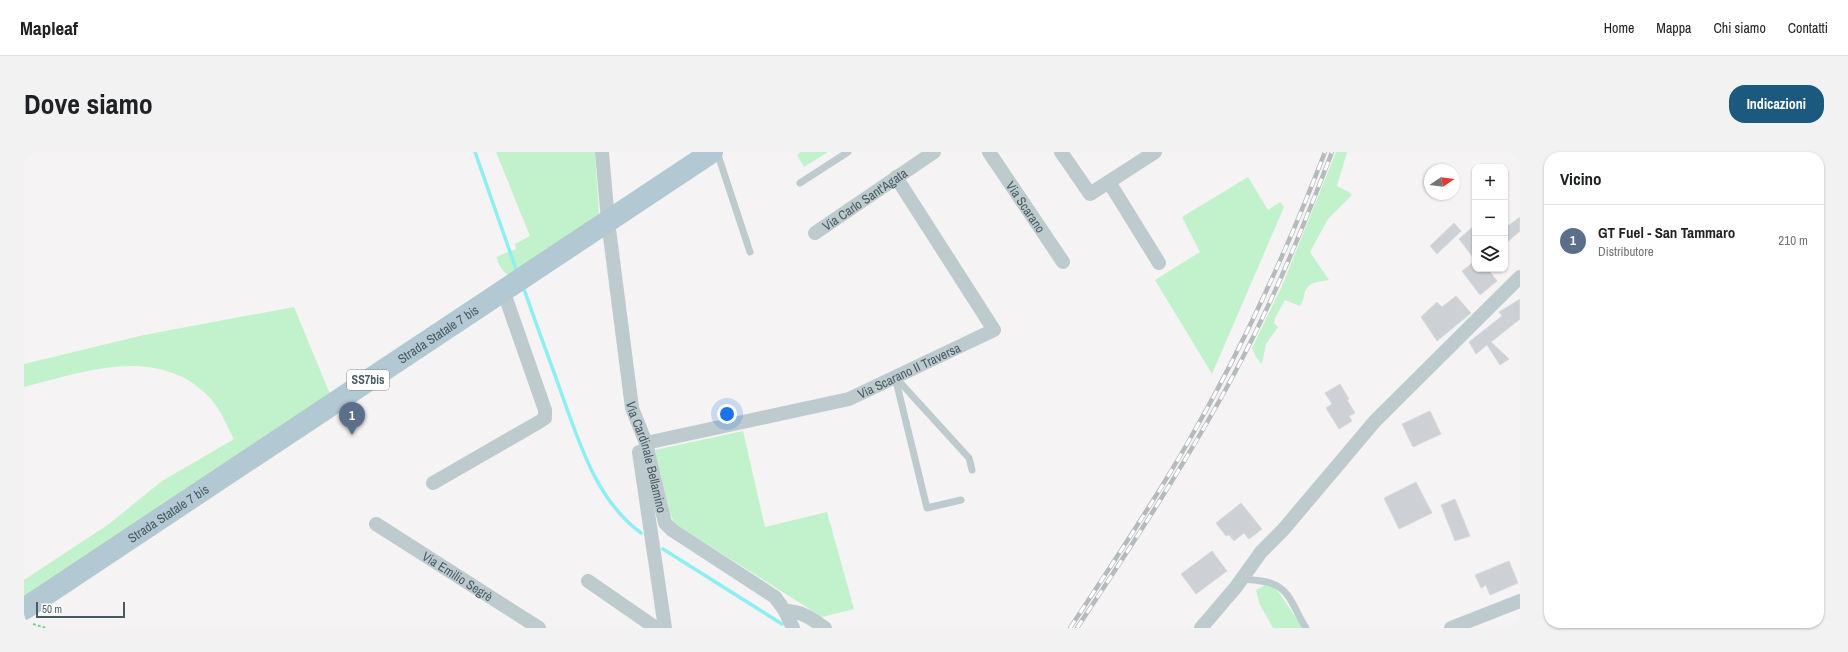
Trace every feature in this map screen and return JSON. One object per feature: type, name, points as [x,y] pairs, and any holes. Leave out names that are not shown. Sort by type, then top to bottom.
[{"type":"main road","name":"Strada Statale 7 bis","points":[[28,616],[503,290],[712,152]]},
{"type":"street","points":[[602,152],[608,221]]},
{"type":"street","name":"Via Carlo Sant'Agata","points":[[815,233],[934,152]]},
{"type":"street","name":"Via Scarano","points":[[989,152],[1063,262]]},
{"type":"street","points":[[1061,152],[1090,194],[1155,152]]},
{"type":"street","name":"Via Scarano II Traversa","points":[[646,443],[849,399],[994,330],[896,177]]},
{"type":"street","points":[[1109,182],[1159,263]]},
{"type":"street","name":"Via Cardinale Bellamino","points":[[608,221],[632,408],[646,443],[665,523],[672,530],[766,590],[774,597],[785,611],[793,628]]},
{"type":"street","points":[[1201,628],[1261,552],[1284,530],[1375,421],[1520,277]]},
{"type":"street","points":[[433,483],[545,418],[545,410],[503,290]]},
{"type":"street","points":[[632,408],[665,628]]},
{"type":"street","name":"Via Emilio Segrè","points":[[376,524],[540,628]]},
{"type":"street","points":[[588,581],[656,628]]},
{"type":"street","points":[[1451,628],[1520,600]]},
{"type":"street","points":[[785,611],[796,611],[825,628]]},
{"type":"lane","points":[[716,152],[750,252]]},
{"type":"lane","points":[[800,183],[848,152]]},
{"type":"lane","points":[[895,377],[969,458],[972,470]]},
{"type":"lane","points":[[895,377],[927,508],[961,500]]},
{"type":"lane","points":[[1241,579],[1272,583],[1279,587],[1285,592],[1306,628]]},
{"type":"path","points":[[28,616],[46,628]]},
{"type":"green space","points":[[496,152],[595,152],[599,214],[511,276],[508,275],[500,266],[496,257],[516,249],[515,244],[530,236]]},
{"type":"green space","points":[[801,152],[828,152],[804,167],[797,155]]},
{"type":"green space","points":[[1336,152],[1347,152],[1337,186],[1352,195],[1328,219],[1310,252],[1329,280],[1311,284],[1306,290],[1300,306],[1285,300],[1275,318],[1274,323],[1278,327],[1266,344],[1262,364],[1256,357],[1252,348],[1282,286]]},
{"type":"green space","points":[[1248,177],[1268,210],[1280,202],[1284,207],[1212,374],[1155,280],[1200,252],[1182,217]]},
{"type":"green space","points":[[294,307],[330,394],[24,599],[24,580],[109,524],[162,481],[234,439],[215,403],[191,382],[169,372],[146,367],[122,366],[73,374],[24,387],[24,364],[144,335]]},
{"type":"green space","points":[[743,431],[765,527],[827,512],[854,609],[822,617],[675,524],[670,514],[655,450]]},
{"type":"green space","points":[[1265,585],[1274,587],[1277,590],[1303,628],[1273,628],[1260,605],[1256,590]]},
{"type":"building","points":[[1520,217],[1520,231],[1508,241],[1508,236],[1508,226]]},
{"type":"building","points":[[1454,223],[1461,231],[1437,254],[1430,246]]},
{"type":"building","points":[[1472,228],[1472,256],[1459,239]]},
{"type":"building","points":[[1472,263],[1472,272],[1490,272],[1497,281],[1480,295],[1462,271]]},
{"type":"building","points":[[1456,296],[1471,313],[1437,341],[1421,317],[1437,302],[1442,307]]},
{"type":"building","points":[[1520,299],[1520,319],[1491,342],[1509,359],[1500,365],[1487,345],[1476,354],[1469,342],[1502,316],[1499,312]]},
{"type":"building","points":[[1340,384],[1355,413],[1349,416],[1352,421],[1339,429],[1326,408],[1332,404],[1325,393]]},
{"type":"building","points":[[1430,411],[1441,434],[1413,447],[1402,424]]},
{"type":"building","points":[[1416,482],[1432,513],[1399,529],[1384,498]]},
{"type":"building","points":[[1455,499],[1470,536],[1455,541],[1441,505]]},
{"type":"building","points":[[1241,503],[1262,529],[1249,539],[1244,533],[1234,541],[1229,535],[1226,536],[1216,523]]},
{"type":"building","points":[[1212,551],[1227,571],[1196,594],[1181,574]]},
{"type":"building","points":[[1509,561],[1518,583],[1490,595],[1486,585],[1481,588],[1475,575]]},
{"type":"waterway","points":[[475,152],[516,269]]},
{"type":"waterway","points":[[524,289],[582,450],[591,469],[612,504],[625,520],[641,533]]},
{"type":"waterway","points":[[663,549],[782,624]]},
{"type":"railway","points":[[1070,628],[1159,491],[1207,409],[1262,301],[1295,227],[1325,152]]},
{"type":"railway","points":[[1077,628],[1138,535],[1197,440],[1233,376],[1261,321],[1286,266],[1332,152]]},
{"type":"place","name":"GT Fuel - San Tammaro","points":[[352,435]]}]
